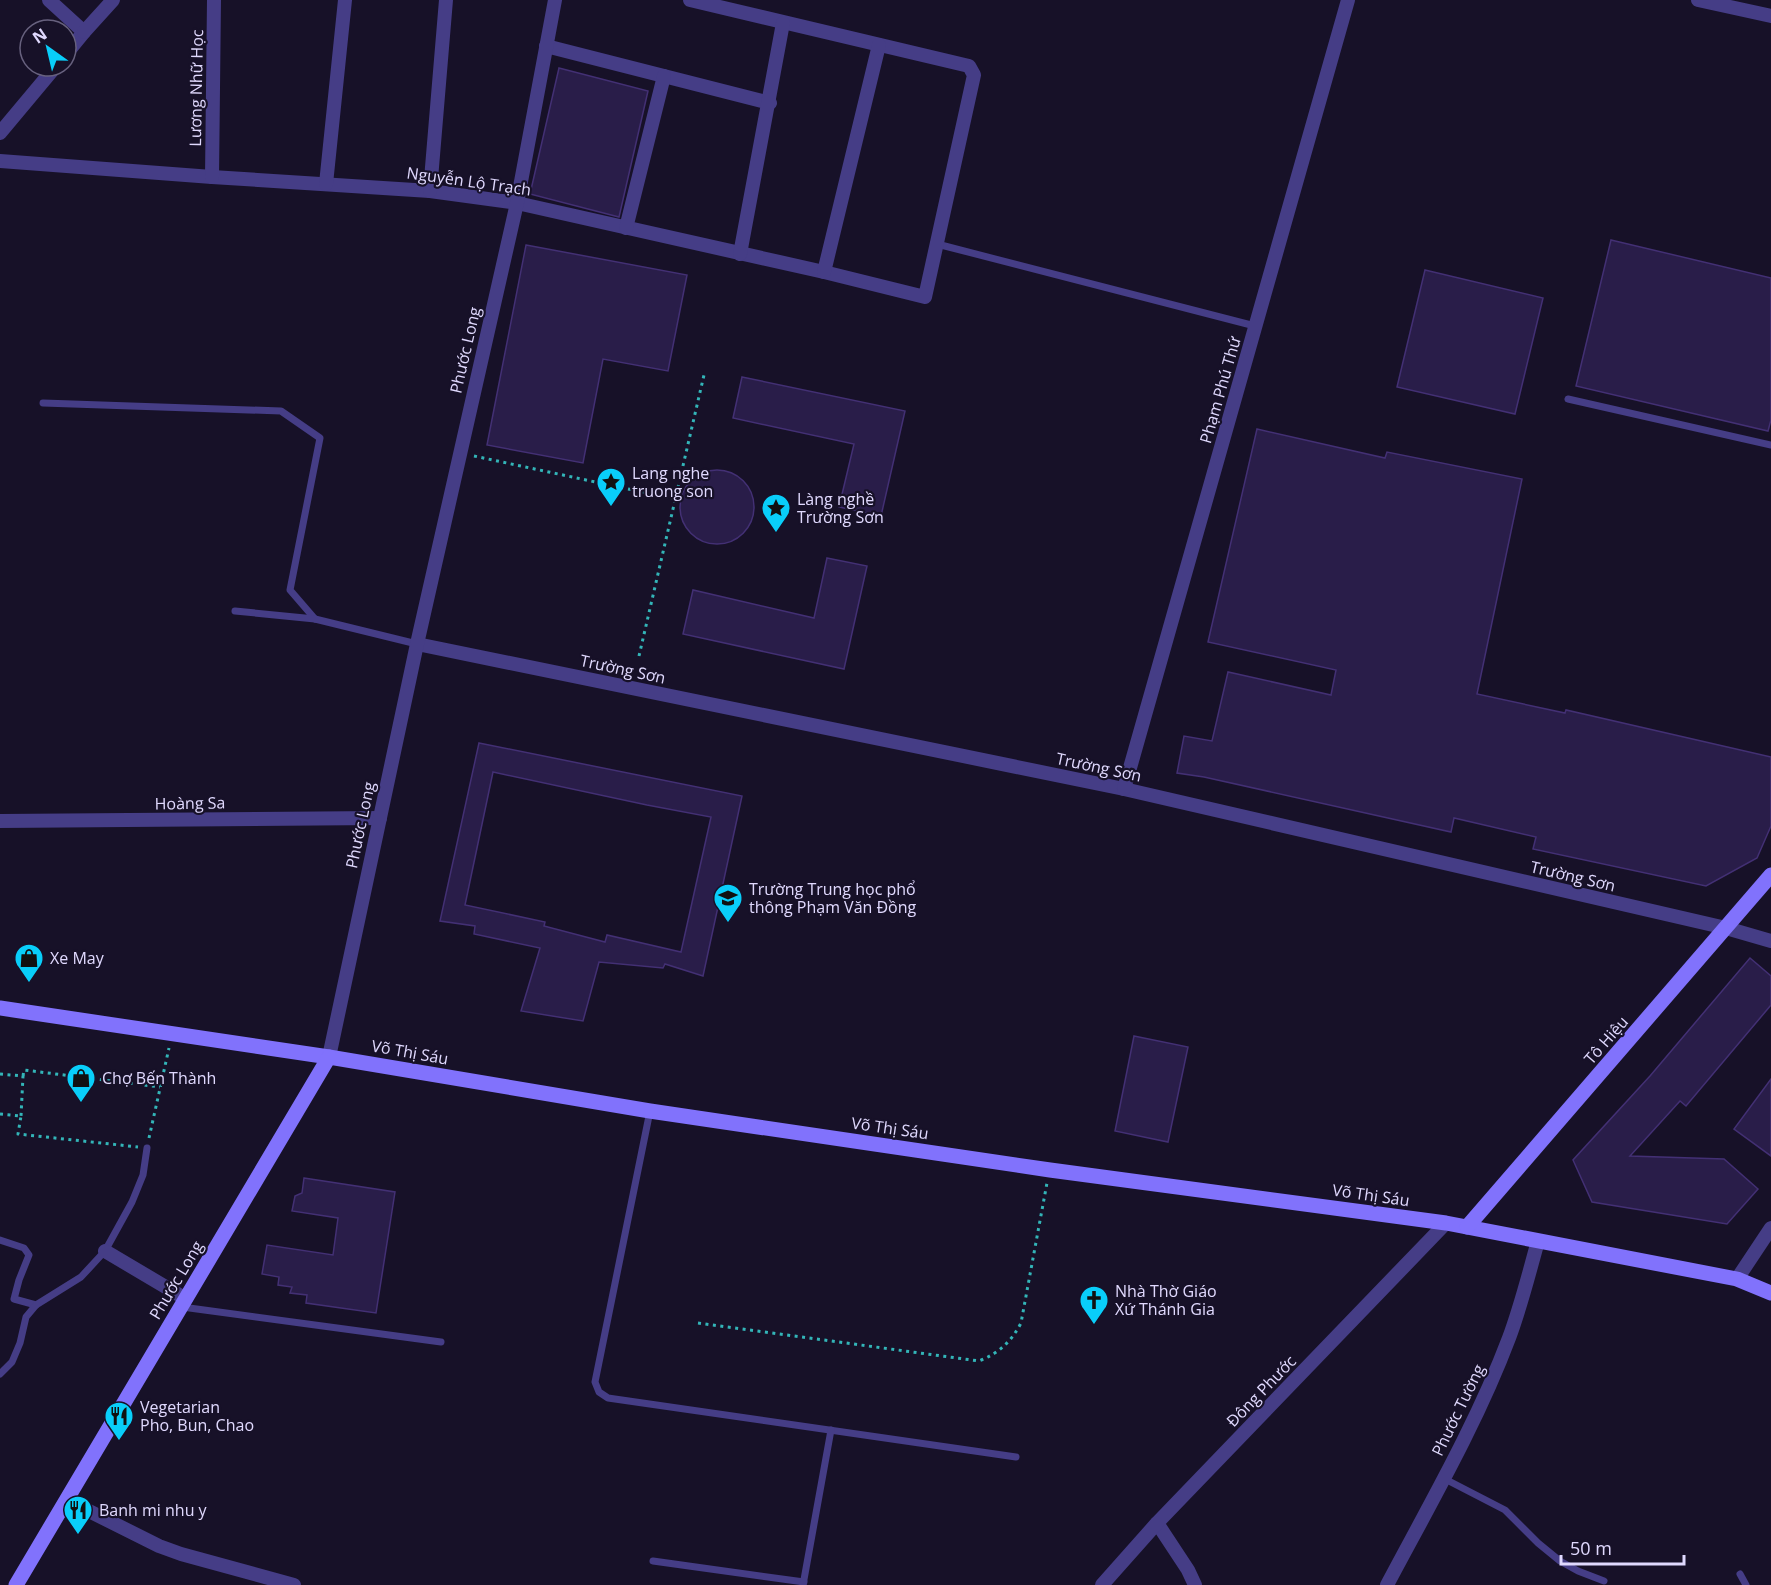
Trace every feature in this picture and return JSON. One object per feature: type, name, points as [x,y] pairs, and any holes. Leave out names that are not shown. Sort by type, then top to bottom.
[{"type":"main road","name":"Tô Hiệu","points":[[1467,1227],[1771,875]]},
{"type":"main road","name":"Võ Thị Sáu","points":[[0,1008],[329,1057],[650,1111],[1050,1170],[1446,1223],[1737,1279],[1771,1293]]},
{"type":"main road","name":"Phước Long","points":[[16,1585],[329,1057]]},
{"type":"street","points":[[49,0],[84,32]]},
{"type":"street","points":[[78,39],[113,0]]},
{"type":"street","name":"Lương Nhữ Học","points":[[212,177],[214,0]]},
{"type":"street","points":[[326,184],[345,0]]},
{"type":"street","points":[[430,190],[446,0]]},
{"type":"street","name":"Phước Long","points":[[329,1057],[417,644],[517,202],[555,0]]},
{"type":"street","points":[[690,0],[969,66],[974,75],[937,244]]},
{"type":"street","name":"Phạm Phú Thứ","points":[[1124,789],[1348,0]]},
{"type":"street","points":[[1698,0],[1771,16]]},
{"type":"street","points":[[740,254],[770,103],[783,23]]},
{"type":"street","points":[[824,272],[879,45]]},
{"type":"street","points":[[546,46],[770,103]]},
{"type":"street","points":[[626,228],[664,76]]},
{"type":"street","points":[[0,133],[46,78]]},
{"type":"street","name":"Nguyễn Lộ Trạch","points":[[0,161],[430,190],[517,202],[925,297],[937,244]]},
{"type":"street","name":"Trường Sơn","points":[[417,644],[1124,789],[1726,928],[1771,941]]},
{"type":"street","name":"Hoàng Sa","points":[[0,821],[380,818]]},
{"type":"street","name":"Đông Phước","points":[[1102,1585],[1157,1523],[1446,1223]]},
{"type":"street","points":[[1737,1279],[1771,1228]]},
{"type":"street","name":"Phước Tường","points":[[1387,1585],[1490,1385],[1510,1337],[1538,1241]]},
{"type":"street","points":[[105,1251],[184,1303]]},
{"type":"street","points":[[67,1500],[159,1546],[294,1585]]},
{"type":"street","points":[[1157,1523],[1188,1570],[1195,1585]]},
{"type":"lane","points":[[937,244],[1255,326]]},
{"type":"lane","points":[[1568,399],[1771,445]]},
{"type":"lane","points":[[43,403],[281,411],[320,438],[290,590],[315,619]]},
{"type":"lane","points":[[235,611],[315,619],[417,644]]},
{"type":"lane","points":[[650,1111],[595,1382],[599,1392],[608,1398],[1016,1457]]},
{"type":"lane","points":[[0,1374],[12,1362],[20,1343],[26,1317],[36,1305],[81,1277],[105,1251],[132,1202],[143,1175],[147,1148]]},
{"type":"lane","points":[[0,1240],[24,1248],[29,1255],[14,1299],[36,1305]]},
{"type":"lane","points":[[184,1303],[441,1342]]},
{"type":"lane","points":[[653,1561],[804,1583],[831,1430]]},
{"type":"lane","points":[[1443,1478],[1505,1510],[1560,1561],[1604,1581]]},
{"type":"lane","points":[[1740,1574],[1746,1585]]},
{"type":"path","points":[[639,656],[704,375]]},
{"type":"path","points":[[460,453],[675,499]]},
{"type":"path","points":[[160,1087],[24,1070],[18,1134],[147,1148],[172,1033]]},
{"type":"path","points":[[0,1074],[23,1076]]},
{"type":"path","points":[[0,1114],[21,1116]]},
{"type":"path","points":[[699,1323],[979,1361],[992,1356],[1004,1347],[1022,1323],[1050,1170]]},
{"type":"building","points":[[559,68],[648,91],[619,217],[530,194]]},
{"type":"building","points":[[1611,240],[1771,278],[1771,420],[1768,431],[1576,386]]},
{"type":"building","points":[[526,245],[687,275],[668,371],[603,359],[583,463],[487,445]]},
{"type":"building","points":[[1425,270],[1543,298],[1515,414],[1397,387]]},
{"type":"building","points":[[742,377],[905,411],[881,516],[839,507],[854,444],[733,418]]},
{"type":"building","points":[[1257,429],[1385,458],[1387,452],[1522,479],[1477,694],[1565,713],[1566,710],[1771,757],[1771,826],[1757,858],[1706,886],[1533,849],[1536,837],[1454,818],[1451,832],[1177,773],[1184,736],[1212,741],[1228,672],[1331,695],[1336,670],[1208,642]]},
{"type":"building","points":[[717,470],[738,476],[748,486],[754,507],[748,528],[738,538],[717,544],[696,538],[686,528],[680,507],[686,486],[696,476]]},
{"type":"building","points":[[827,558],[867,566],[844,669],[683,634],[693,590],[814,618]]},
{"type":"building","points":[[479,743],[742,796],[703,976],[665,964],[663,968],[599,962],[583,1021],[521,1011],[540,948],[474,934],[475,926],[440,921]],"holes":[[[493,772],[711,817],[681,952],[607,935],[605,942],[544,926],[545,922],[465,905]]]},
{"type":"building","points":[[1750,958],[1771,976],[1771,1005],[1686,1106],[1680,1101],[1630,1156],[1724,1159],[1758,1189],[1727,1224],[1592,1202],[1573,1160],[1650,1076]]},
{"type":"building","points":[[1134,1036],[1188,1047],[1168,1142],[1115,1131]]},
{"type":"building","points":[[1771,1079],[1771,1156],[1734,1129]]},
{"type":"building","points":[[304,1178],[395,1192],[376,1313],[306,1303],[307,1295],[290,1293],[292,1287],[278,1285],[279,1277],[262,1274],[267,1245],[333,1255],[338,1218],[292,1211],[295,1196],[302,1193]]},
{"type":"place","name":"Lang nghe truong son","points":[[611,508]]},
{"type":"place","name":"Làng nghề Trường Sơn","points":[[776,534]]},
{"type":"place","name":"Trường Trung học phổ thông Phạm Văn Đồng","points":[[728,924]]},
{"type":"place","name":"Xe May","points":[[29,984]]},
{"type":"place","name":"Chợ Bến Thành","points":[[81,1104]]},
{"type":"place","name":"Nhà Thờ Giáo Xứ Thánh Gia","points":[[1094,1326]]},
{"type":"place","name":"Vegetarian Pho, Bun, Chao","points":[[119,1442]]},
{"type":"place","name":"Banh mi nhu y","points":[[78,1536]]}]
